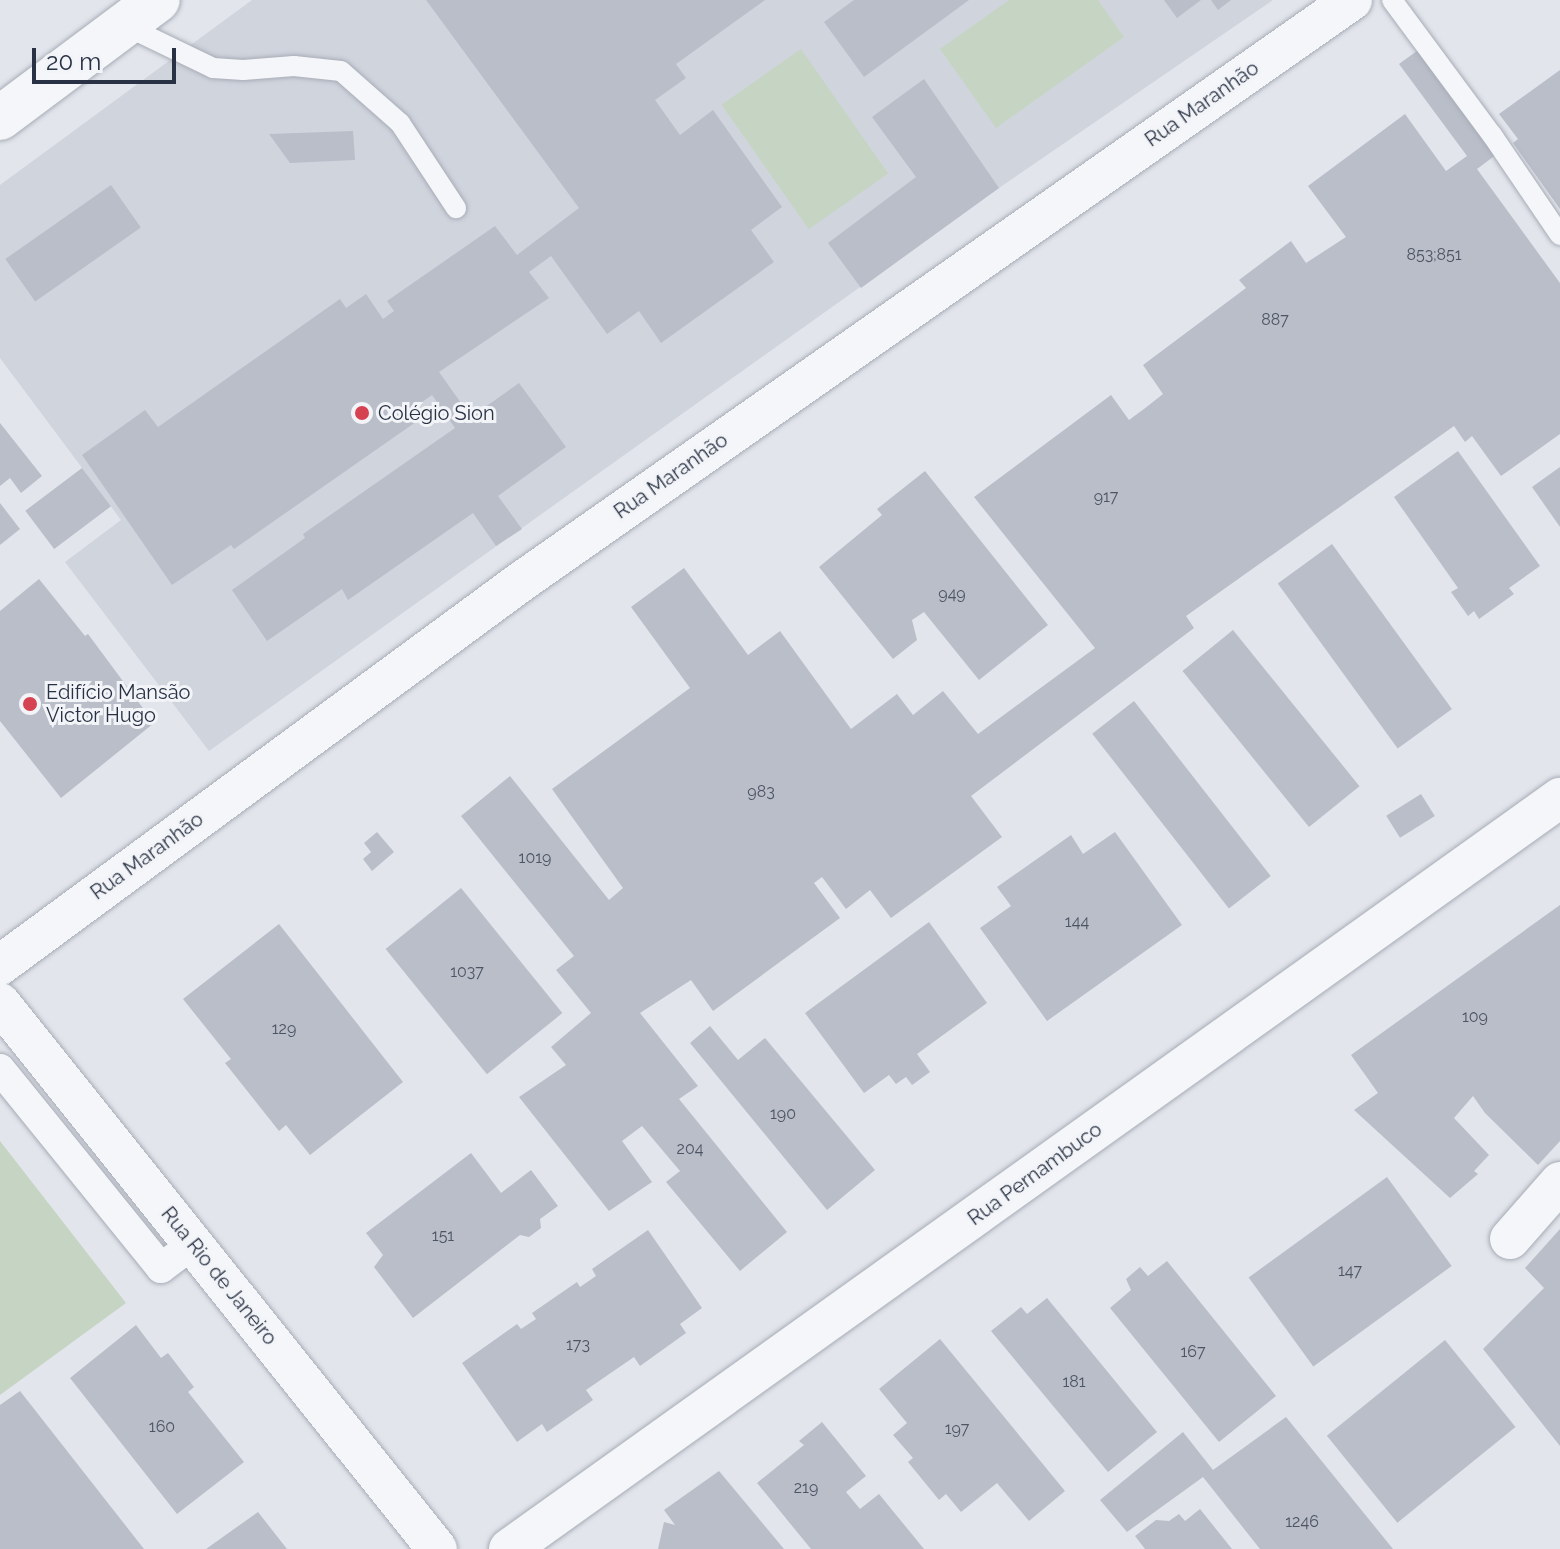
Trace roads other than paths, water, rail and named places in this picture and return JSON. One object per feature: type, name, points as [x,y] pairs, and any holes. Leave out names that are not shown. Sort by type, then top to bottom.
[{"type":"street","name":"Rua Maranhão","points":[[0,965],[522,581],[1352,0]]},
{"type":"street","points":[[0,118],[141,12]]},
{"type":"street","name":"Rua Pernambuco","points":[[509,1549],[1560,798]]},
{"type":"street","name":"Rua Rio de Janeiro","points":[[0,1003],[437,1549]]},
{"type":"street","points":[[0,1069],[161,1268],[193,1244]]},
{"type":"street","points":[[1510,1239],[1560,1182]]},
{"type":"lane","points":[[1392,0],[1492,135],[1560,235]]},
{"type":"lane","points":[[141,12],[213,68],[243,70],[294,66],[341,71],[400,123],[456,208]]},
{"type":"place","name":"Colégio Sion","points":[[362,413]]},
{"type":"place","name":"Edifício Mansão Victor Hugo","points":[[30,704]]}]
